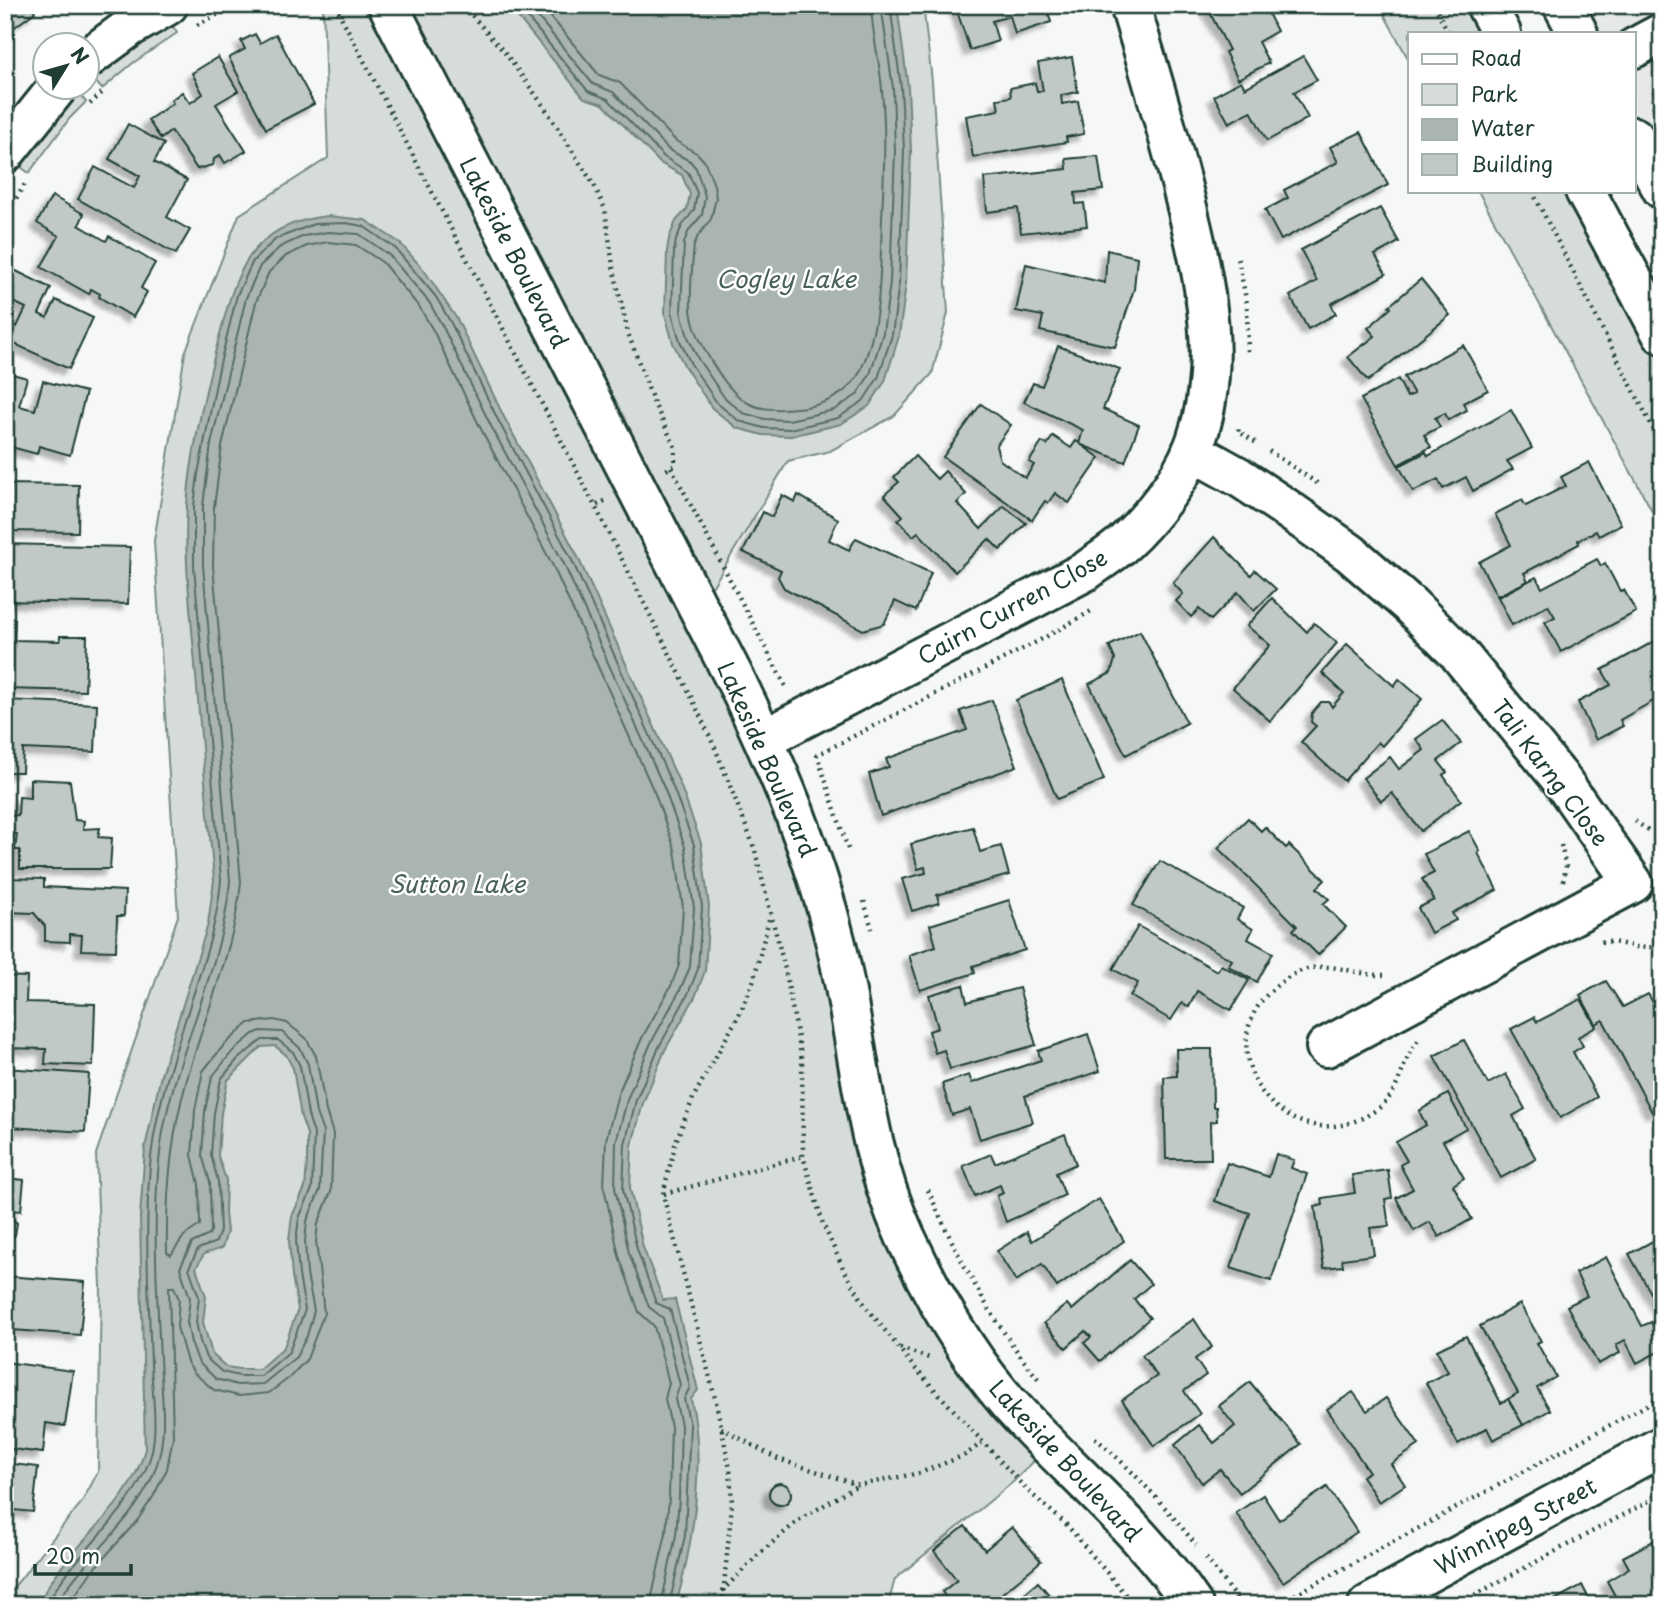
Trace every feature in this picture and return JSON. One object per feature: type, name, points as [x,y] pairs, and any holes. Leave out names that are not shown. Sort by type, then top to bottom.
[{"type":"street","name":"Lakeside Boulevard","points":[[388,5],[764,739],[806,839],[823,892],[848,1001],[865,1111],[879,1165],[904,1235],[932,1292],[951,1325],[1020,1417],[1154,1553],[1193,1605]]},
{"type":"street","name":"Cairn Curren Close","points":[[764,739],[1086,571],[1123,544],[1153,511],[1192,451],[1204,413],[1209,377],[1209,324],[1203,274],[1171,145],[1130,5]]},
{"type":"street","points":[[1486,5],[1500,32]]},
{"type":"street","points":[[1563,5],[1577,32]]},
{"type":"street","points":[[102,68],[130,27],[182,16]]},
{"type":"street","points":[[1636,47],[1662,33]]},
{"type":"street","points":[[12,156],[67,102]]},
{"type":"street","points":[[1636,141],[1662,189]]},
{"type":"street","points":[[1586,192],[1662,334]]},
{"type":"street","name":"Tali Karng Close","points":[[1192,451],[1239,477],[1350,553],[1410,605],[1458,653],[1551,767],[1633,883],[1326,1047]]},
{"type":"street","name":"Winnipeg Street","points":[[1368,1605],[1662,1446]]},
{"type":"path","points":[[182,16],[236,5]]},
{"type":"path","points":[[335,5],[595,506]]},
{"type":"path","points":[[1434,5],[1448,32]]},
{"type":"path","points":[[5,216],[12,156]]},
{"type":"path","points":[[1533,192],[1662,446]]},
{"type":"path","points":[[671,467],[786,688],[798,682]]},
{"type":"path","points":[[817,755],[849,851]]},
{"type":"path","points":[[1556,838],[1566,867],[1564,880],[1558,889]]},
{"type":"path","points":[[861,889],[873,937]]},
{"type":"path","points":[[722,1605],[732,1504],[730,1469],[663,1194],[676,1141],[694,1096],[741,1011],[753,982],[770,915]]},
{"type":"path","points":[[1591,943],[1607,942],[1642,949],[1662,945]]},
{"type":"path","points":[[1391,975],[1361,974],[1345,968],[1310,968],[1279,984],[1266,995],[1256,1010],[1246,1040],[1248,1062],[1257,1086],[1284,1115],[1303,1124],[1318,1128],[1352,1123],[1381,1107],[1392,1095],[1413,1046],[1423,1035]]},
{"type":"path","points":[[663,1194],[803,1156]]},
{"type":"path","points":[[926,1187],[967,1274],[1017,1353],[1043,1384]]},
{"type":"path","points":[[900,1348],[982,1443],[1027,1490],[1066,1524],[1134,1605]]},
{"type":"path","points":[[1276,1605],[1662,1397]]},
{"type":"path","points":[[721,1428],[778,1459],[859,1485]]},
{"type":"path","points":[[1087,1432],[1124,1463],[1166,1506],[1241,1605]]},
{"type":"path","points":[[722,1592],[759,1554],[799,1520],[859,1485],[920,1473],[965,1455],[982,1443]]},
{"type":"path","points":[[1456,1605],[1662,1494]]},
{"type":"shaded area","points":[[1563,5],[1662,5],[1662,189],[1636,141],[1636,32],[1577,32]]},
{"type":"green space","points":[[323,5],[923,5],[932,81],[948,313],[932,374],[894,416],[830,451],[788,461],[699,609],[764,739],[890,1200],[1049,1446],[1013,1482],[895,1579],[888,1605],[5,1605],[5,1598],[82,1502],[98,1472],[101,1286],[96,1154],[178,916],[154,541],[185,353],[239,215],[328,158]]},
{"type":"green space","points":[[1379,5],[1486,5],[1500,32],[1408,32],[1408,58]]},
{"type":"green space","points":[[171,23],[177,33],[133,63],[102,89],[102,73],[126,53]]},
{"type":"green space","points":[[72,102],[86,102],[70,118],[29,173],[21,167],[41,137]]},
{"type":"green space","points":[[1479,192],[1586,192],[1662,334],[1662,529]]},
{"type":"water","name":"Cogley Lake","points":[[508,5],[897,5],[908,87],[911,151],[906,284],[899,336],[885,381],[869,406],[841,424],[791,436],[763,435],[737,428],[712,408],[673,343],[665,314],[669,238],[676,221],[687,209],[690,194],[682,175],[660,163],[603,104],[584,98]]},
{"type":"water","name":"Sutton Lake","points":[[328,216],[365,220],[400,243],[424,270],[457,319],[504,417],[577,555],[680,784],[701,843],[709,907],[705,971],[695,997],[665,1050],[643,1103],[632,1145],[630,1188],[643,1247],[663,1300],[675,1299],[698,1390],[691,1399],[697,1449],[695,1502],[688,1556],[676,1605],[38,1605],[63,1565],[125,1492],[145,1449],[140,1217],[145,1148],[161,1075],[208,924],[214,880],[188,579],[186,524],[189,485],[207,388],[237,279],[260,244],[278,231],[300,221]],"holes":[[[275,1046],[286,1055],[293,1068],[301,1117],[307,1134],[305,1188],[292,1216],[289,1240],[298,1309],[284,1347],[259,1369],[226,1367],[212,1354],[203,1322],[206,1296],[196,1268],[204,1254],[222,1248],[227,1232],[226,1180],[218,1156],[221,1113],[228,1080],[261,1047]]]},
{"type":"building","points":[[5,5],[31,5],[35,12],[5,34]]},
{"type":"building","points":[[955,5],[1046,5],[1051,22],[1015,34],[1010,16],[992,21],[998,41],[970,50]]},
{"type":"building","points":[[1206,5],[1282,5],[1268,13],[1277,31],[1258,42],[1269,63],[1238,79],[1225,52],[1229,50]]},
{"type":"building","points":[[255,34],[260,43],[276,34],[314,104],[266,129],[229,58],[245,49],[241,41]]},
{"type":"building","points":[[1303,56],[1317,80],[1294,92],[1308,118],[1267,141],[1251,111],[1229,123],[1214,96],[1241,81],[1245,88]]},
{"type":"building","points":[[218,57],[238,91],[216,104],[246,151],[225,163],[220,155],[214,159],[213,165],[197,169],[171,131],[161,139],[148,120],[173,103],[171,100],[182,92],[190,103],[203,94],[192,73]]},
{"type":"building","points":[[1072,57],[1078,92],[1061,95],[1062,104],[1078,101],[1084,134],[1066,137],[1067,142],[973,157],[966,116],[999,110],[997,99],[1011,97],[1010,88],[1035,83],[1037,91],[1043,91],[1038,63]]},
{"type":"building","points":[[128,124],[164,144],[154,162],[187,180],[167,217],[190,230],[176,254],[78,199],[95,167],[134,188],[140,176],[109,159]]},
{"type":"building","points":[[1361,132],[1388,185],[1281,240],[1265,210],[1288,198],[1284,190],[1338,162],[1330,147]]},
{"type":"building","points":[[1098,156],[1103,190],[1075,193],[1076,204],[1084,203],[1087,226],[1021,233],[1018,208],[987,212],[984,178],[1067,169],[1066,159]]},
{"type":"building","points":[[52,196],[84,214],[79,225],[106,241],[109,236],[155,263],[141,288],[147,292],[133,317],[99,297],[100,294],[91,289],[89,294],[41,267],[59,236],[37,223]]},
{"type":"building","points":[[1380,208],[1399,242],[1375,255],[1386,274],[1331,304],[1336,314],[1308,329],[1290,296],[1317,281],[1301,250]]},
{"type":"building","points":[[1107,250],[1137,257],[1134,289],[1115,347],[1040,331],[1043,316],[1016,311],[1026,264],[1105,283]]},
{"type":"building","points":[[14,270],[51,288],[39,314],[47,318],[56,300],[93,318],[69,369],[6,340],[13,325],[17,327],[26,308],[5,298],[5,288]]},
{"type":"building","points":[[1421,279],[1450,315],[1368,381],[1348,357],[1375,336],[1368,328]]},
{"type":"building","points":[[1463,345],[1488,390],[1463,403],[1467,410],[1448,420],[1445,413],[1435,418],[1440,427],[1424,435],[1431,447],[1398,465],[1361,399],[1398,379],[1407,397],[1414,394],[1404,377]]},
{"type":"building","points":[[1058,346],[1120,369],[1103,409],[1139,425],[1125,462],[1079,444],[1083,430],[1024,402],[1033,383],[1042,386]]},
{"type":"building","points":[[5,372],[27,378],[19,406],[35,410],[43,381],[86,392],[70,455],[39,446],[37,454],[11,447],[8,461],[5,461]]},
{"type":"building","points":[[981,404],[1011,425],[996,446],[1000,460],[1025,478],[1034,465],[1029,462],[1042,442],[1047,445],[1053,436],[1071,448],[1076,441],[1100,458],[1069,503],[1055,493],[1048,503],[1045,501],[1032,520],[943,457]]},
{"type":"building","points":[[1511,410],[1532,448],[1507,461],[1513,469],[1473,491],[1466,477],[1443,489],[1438,479],[1413,492],[1399,466],[1426,452],[1428,456]]},
{"type":"building","points":[[915,456],[937,479],[945,471],[966,494],[957,503],[981,529],[1004,506],[1026,523],[1000,550],[989,539],[955,572],[918,532],[913,536],[898,520],[903,516],[884,495],[899,482],[894,477]]},
{"type":"building","points":[[1589,462],[1621,524],[1599,536],[1596,531],[1578,540],[1579,544],[1524,573],[1528,581],[1497,596],[1479,562],[1511,545],[1495,514],[1522,500],[1526,506],[1566,486],[1561,477]]},
{"type":"building","points":[[5,484],[79,485],[78,532],[5,531]]},
{"type":"building","points":[[782,495],[795,502],[798,495],[838,519],[829,540],[849,550],[856,538],[931,573],[916,611],[895,601],[884,624],[863,630],[784,588],[778,577],[781,570],[743,552],[763,512],[772,517]]},
{"type":"building","points":[[1214,537],[1251,575],[1255,570],[1276,589],[1254,611],[1238,592],[1211,620],[1199,609],[1191,617],[1176,601],[1183,594],[1173,583]]},
{"type":"building","points":[[5,544],[130,547],[128,604],[5,601]]},
{"type":"building","points":[[1597,559],[1601,566],[1605,563],[1620,591],[1624,590],[1636,612],[1561,652],[1545,622],[1555,617],[1548,605],[1512,625],[1498,597],[1536,577],[1542,588]]},
{"type":"building","points":[[1272,598],[1307,632],[1314,623],[1337,643],[1270,721],[1233,688],[1270,645],[1247,626]]},
{"type":"building","points":[[5,618],[15,619],[14,640],[60,641],[60,636],[87,636],[85,691],[5,689]]},
{"type":"building","points":[[1140,631],[1187,723],[1126,755],[1089,684],[1111,673],[1115,659],[1109,646]]},
{"type":"building","points":[[1662,637],[1662,696],[1620,720],[1623,726],[1596,740],[1578,702],[1611,685],[1602,670]]},
{"type":"building","points":[[1347,644],[1394,686],[1399,679],[1422,699],[1382,746],[1378,742],[1344,781],[1301,742],[1316,726],[1311,722],[1312,713],[1321,702],[1329,702],[1332,707],[1344,693],[1322,673]]},
{"type":"building","points":[[1062,680],[1104,780],[1057,799],[1016,700]]},
{"type":"building","points":[[5,700],[97,704],[95,752],[23,749],[22,772],[5,772]]},
{"type":"building","points":[[992,700],[1017,766],[881,816],[869,774],[889,767],[886,759],[967,730],[960,711]]},
{"type":"building","points":[[1442,720],[1461,743],[1438,761],[1447,772],[1443,775],[1461,800],[1421,831],[1392,793],[1381,801],[1363,778],[1390,757],[1399,769],[1424,750],[1416,739]]},
{"type":"building","points":[[30,779],[70,781],[75,820],[84,821],[83,829],[100,828],[98,837],[112,838],[110,869],[20,869],[20,850],[15,850],[17,834],[10,833],[10,816],[18,815],[19,797],[30,798]]},
{"type":"building","points":[[1248,818],[1261,831],[1265,827],[1286,848],[1289,845],[1325,880],[1317,888],[1329,899],[1323,904],[1346,927],[1318,955],[1293,930],[1297,926],[1218,848]]},
{"type":"building","points":[[973,827],[980,852],[1001,846],[1009,875],[937,895],[939,903],[912,911],[902,879],[926,873],[925,867],[918,869],[911,844]]},
{"type":"building","points":[[1469,831],[1497,890],[1452,913],[1456,920],[1431,933],[1418,908],[1434,900],[1422,879],[1434,873],[1424,854]]},
{"type":"building","points":[[1160,861],[1243,908],[1237,919],[1253,929],[1248,939],[1273,953],[1257,982],[1228,966],[1232,960],[1133,905]]},
{"type":"building","points":[[5,878],[44,879],[44,887],[125,891],[124,916],[117,916],[116,951],[81,950],[82,935],[70,934],[70,942],[45,941],[45,926],[34,913],[5,912]]},
{"type":"building","points":[[1009,900],[1025,950],[973,966],[975,973],[920,990],[909,955],[936,946],[930,925]]},
{"type":"building","points":[[1138,926],[1217,971],[1221,965],[1249,980],[1231,1010],[1197,991],[1189,1007],[1182,1003],[1171,1020],[1130,996],[1138,983],[1113,969]]},
{"type":"building","points":[[5,976],[27,977],[26,1002],[95,1004],[93,1066],[45,1064],[46,1049],[5,1048]]},
{"type":"building","points":[[1606,981],[1623,1007],[1648,994],[1656,1007],[1662,1005],[1662,1106],[1652,1112],[1603,1020],[1596,1024],[1580,995]]},
{"type":"building","points":[[963,985],[967,1002],[1019,988],[1036,1045],[950,1069],[944,1050],[935,1053],[929,1031],[938,1028],[929,995]]},
{"type":"building","points":[[1581,999],[1596,1027],[1578,1037],[1583,1046],[1573,1052],[1597,1097],[1560,1118],[1511,1029],[1534,1017],[1537,1022]]},
{"type":"building","points":[[1088,1034],[1100,1071],[1025,1096],[1033,1122],[980,1139],[970,1109],[952,1115],[942,1084],[969,1075],[972,1083],[1041,1060],[1038,1051]]},
{"type":"building","points":[[1464,1040],[1488,1084],[1506,1074],[1525,1109],[1513,1116],[1536,1159],[1501,1178],[1434,1056]]},
{"type":"building","points":[[1176,1049],[1212,1049],[1213,1107],[1216,1107],[1217,1121],[1210,1122],[1211,1159],[1166,1159],[1164,1077],[1177,1076]]},
{"type":"building","points":[[5,1068],[89,1074],[85,1132],[11,1127],[10,1150],[5,1150]]},
{"type":"building","points":[[1448,1094],[1466,1128],[1443,1141],[1464,1178],[1453,1185],[1472,1219],[1439,1237],[1430,1222],[1414,1231],[1396,1198],[1413,1189],[1400,1165],[1407,1161],[1396,1142],[1426,1125],[1419,1111]]},
{"type":"building","points":[[1065,1134],[1076,1164],[1056,1173],[1065,1195],[1006,1222],[997,1196],[1003,1193],[1000,1185],[975,1196],[963,1166],[991,1154],[995,1163]]},
{"type":"building","points":[[1276,1154],[1294,1160],[1291,1168],[1307,1174],[1271,1281],[1231,1268],[1250,1213],[1215,1201],[1227,1163],[1269,1177]]},
{"type":"building","points":[[1388,1170],[1392,1198],[1385,1199],[1389,1226],[1370,1228],[1374,1255],[1342,1259],[1343,1266],[1324,1268],[1315,1207],[1323,1205],[1322,1198],[1355,1193],[1352,1175]]},
{"type":"building","points":[[5,1178],[24,1180],[21,1211],[11,1210],[10,1217],[17,1223],[15,1235],[7,1242]]},
{"type":"building","points":[[1099,1199],[1124,1241],[1057,1287],[1042,1264],[1016,1281],[997,1251],[1027,1232],[1032,1241]]},
{"type":"building","points":[[1662,1236],[1662,1313],[1629,1254]]},
{"type":"building","points":[[1606,1257],[1642,1326],[1651,1322],[1662,1343],[1662,1350],[1637,1363],[1625,1340],[1616,1345],[1620,1353],[1598,1364],[1567,1306],[1587,1296],[1576,1273]]},
{"type":"building","points":[[1130,1260],[1151,1284],[1134,1299],[1150,1318],[1100,1361],[1084,1343],[1091,1337],[1085,1331],[1066,1348],[1044,1323],[1067,1304],[1072,1310]]},
{"type":"building","points":[[5,1276],[85,1282],[80,1335],[13,1330],[14,1319],[5,1318]]},
{"type":"building","points":[[1520,1304],[1541,1341],[1537,1343],[1556,1377],[1537,1388],[1550,1410],[1523,1425],[1508,1399],[1518,1393],[1480,1326]]},
{"type":"building","points":[[1194,1319],[1212,1347],[1195,1359],[1206,1375],[1184,1391],[1200,1414],[1154,1446],[1122,1400],[1157,1376],[1142,1355]]},
{"type":"building","points":[[1466,1336],[1501,1403],[1508,1399],[1523,1425],[1493,1440],[1487,1428],[1458,1444],[1426,1383],[1448,1372],[1437,1350]]},
{"type":"building","points":[[5,1362],[73,1371],[65,1426],[46,1423],[43,1453],[5,1448]]},
{"type":"building","points":[[1250,1382],[1301,1444],[1240,1493],[1220,1469],[1202,1483],[1175,1445],[1199,1425],[1214,1443],[1235,1426],[1219,1406]]},
{"type":"building","points":[[1353,1392],[1367,1411],[1386,1398],[1419,1445],[1391,1464],[1405,1485],[1379,1502],[1362,1476],[1369,1472],[1327,1409]]},
{"type":"building","points":[[5,1463],[38,1467],[33,1512],[5,1509]]},
{"type":"building","points":[[780,1483],[788,1486],[791,1494],[788,1502],[780,1505],[772,1502],[769,1494],[772,1486]]},
{"type":"building","points":[[1327,1487],[1357,1532],[1283,1582],[1236,1513],[1263,1495],[1279,1520]]},
{"type":"building","points":[[965,1526],[985,1550],[1012,1527],[1041,1561],[988,1605],[952,1605],[942,1592],[957,1580],[934,1551]]},
{"type":"building","points":[[1655,1540],[1662,1552],[1662,1605],[1643,1605],[1639,1598],[1627,1605],[1620,1605],[1607,1581],[1629,1568],[1623,1557]]},
{"type":"building","points":[[1038,1582],[1058,1605],[1011,1605]]},
{"type":"building","points":[[1582,1585],[1592,1605],[1550,1605],[1549,1603]]}]
